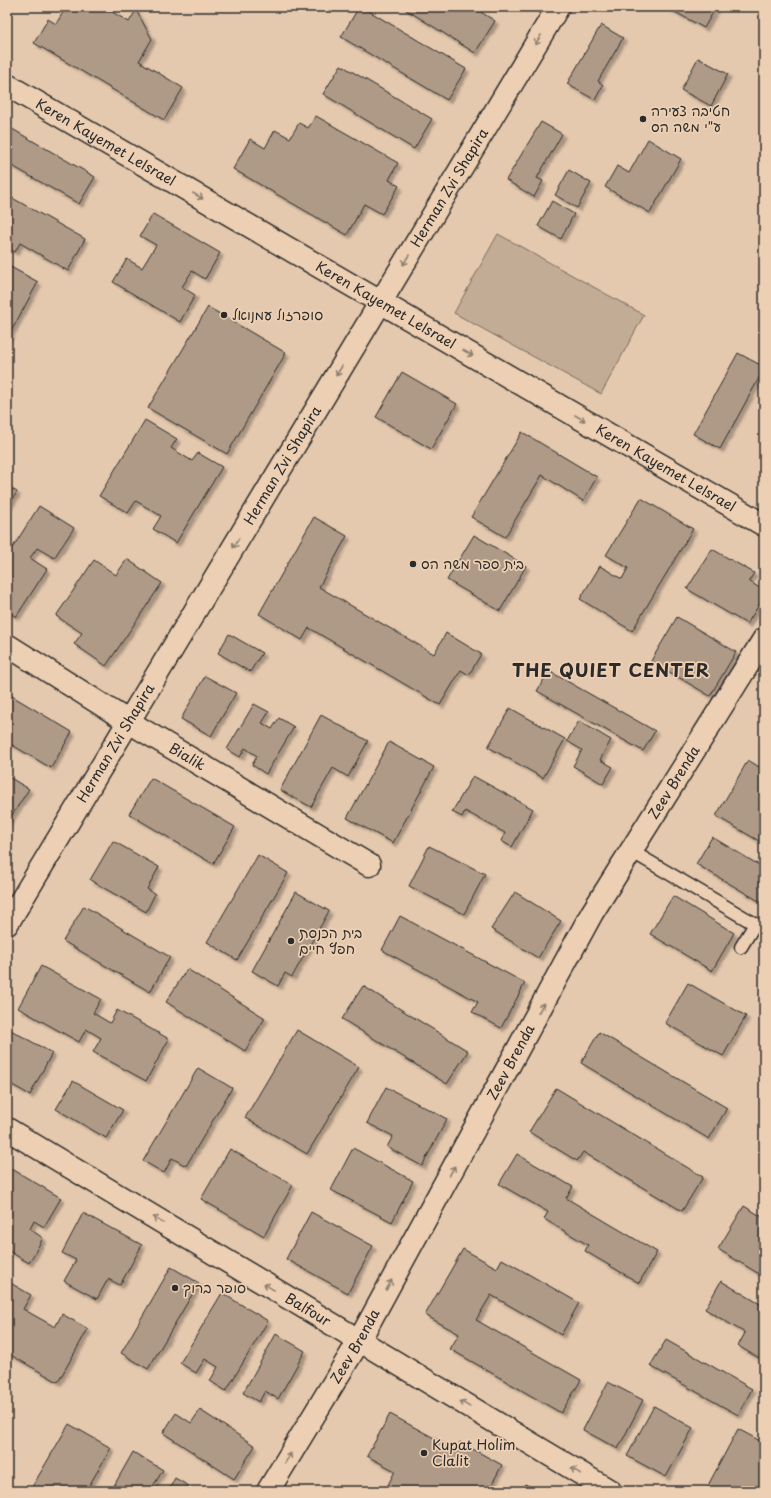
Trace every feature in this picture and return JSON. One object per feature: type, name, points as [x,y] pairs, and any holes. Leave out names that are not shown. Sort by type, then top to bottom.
[{"type":"street","name":"Herman Zvi Shapira","points":[[7,924],[558,7]]},
{"type":"street","name":"Keren Kayemet LeIsrael","points":[[7,85],[764,525]]},
{"type":"street","name":"Zeev Brenda","points":[[268,1491],[359,1341],[592,913],[764,638]]},
{"type":"street","name":"Bialik","points":[[7,645],[129,722],[369,865]]},
{"type":"street","name":"Balfour","points":[[7,1129],[610,1491]]},
{"type":"lane","points":[[631,851],[755,924],[741,948]]},
{"type":"shaded area","points":[[498,234],[644,315],[601,394],[454,313]]},
{"type":"building","points":[[66,7],[104,7],[129,22],[136,10],[152,39],[139,61],[183,88],[164,120],[34,43],[48,19],[56,24]]},
{"type":"building","points":[[359,7],[362,7],[466,69],[447,100],[341,37]]},
{"type":"building","points":[[402,7],[473,7],[495,21],[475,53]]},
{"type":"building","points":[[666,7],[716,7],[704,28]]},
{"type":"building","points":[[601,25],[623,38],[598,81],[603,85],[595,100],[567,84]]},
{"type":"building","points":[[698,58],[728,74],[711,106],[681,90]]},
{"type":"building","points":[[341,65],[432,119],[414,149],[323,94]]},
{"type":"building","points":[[316,116],[398,163],[389,180],[399,186],[382,214],[364,204],[347,235],[233,169],[250,139],[265,148],[275,130],[290,138],[299,123],[308,128]]},
{"type":"building","points":[[541,122],[562,134],[537,178],[543,181],[534,197],[506,180]]},
{"type":"building","points":[[7,126],[95,177],[79,204],[7,163]]},
{"type":"building","points":[[648,139],[681,159],[650,213],[605,187],[617,166],[629,173]]},
{"type":"building","points":[[569,170],[591,183],[577,208],[555,195]]},
{"type":"building","points":[[7,195],[85,239],[68,271],[20,243],[15,252],[7,248]]},
{"type":"building","points":[[552,201],[574,214],[561,239],[538,226]]},
{"type":"building","points":[[153,214],[220,253],[205,279],[192,271],[182,287],[195,295],[180,322],[113,282],[127,259],[142,268],[156,245],[140,236]]},
{"type":"building","points":[[7,265],[38,282],[7,339]]},
{"type":"building","points":[[208,307],[286,353],[227,454],[148,408]]},
{"type":"building","points":[[738,353],[764,367],[764,369],[720,449],[693,434]]},
{"type":"building","points":[[402,372],[457,404],[431,449],[376,417]]},
{"type":"building","points":[[145,420],[177,439],[171,448],[192,461],[198,453],[222,467],[176,543],[153,529],[161,516],[136,501],[128,513],[99,496]]},
{"type":"building","points":[[522,432],[597,477],[583,501],[542,475],[505,537],[471,517]]},
{"type":"building","points":[[7,486],[17,492],[7,508]]},
{"type":"building","points":[[641,498],[693,529],[632,631],[580,599],[600,566],[622,579],[628,568],[606,555]]},
{"type":"building","points":[[39,506],[74,528],[54,558],[37,548],[30,558],[47,569],[16,617],[7,611],[7,544],[13,547]]},
{"type":"building","points":[[314,517],[347,536],[319,587],[434,654],[446,633],[481,654],[469,675],[461,670],[440,705],[309,628],[302,640],[259,614]]},
{"type":"building","points":[[474,535],[526,566],[500,611],[447,580]]},
{"type":"building","points":[[712,549],[754,573],[749,581],[764,591],[764,597],[747,624],[687,589]]},
{"type":"building","points":[[127,559],[162,583],[106,666],[74,644],[82,633],[56,616],[94,560],[116,575]]},
{"type":"building","points":[[677,617],[736,652],[710,696],[651,661]]},
{"type":"building","points":[[229,634],[262,653],[250,672],[218,653]]},
{"type":"building","points":[[549,671],[655,731],[643,751],[537,691]]},
{"type":"building","points":[[205,676],[236,693],[211,736],[181,719]]},
{"type":"building","points":[[7,693],[72,732],[51,768],[7,742]]},
{"type":"building","points":[[254,704],[269,712],[262,723],[272,729],[279,718],[294,727],[266,774],[252,765],[257,756],[245,748],[240,757],[227,749]]},
{"type":"building","points":[[510,708],[565,739],[543,778],[488,747]]},
{"type":"building","points":[[321,715],[368,741],[348,777],[333,768],[311,807],[280,790]]},
{"type":"building","points":[[579,721],[611,740],[600,760],[613,767],[603,784],[573,766],[582,750],[567,741]]},
{"type":"building","points":[[389,742],[434,767],[393,843],[347,818]]},
{"type":"building","points":[[748,760],[764,770],[764,844],[716,816]]},
{"type":"building","points":[[7,776],[29,789],[7,823]]},
{"type":"building","points":[[473,776],[533,809],[512,847],[501,841],[505,833],[465,811],[462,817],[452,812]]},
{"type":"building","points":[[151,778],[235,827],[213,864],[129,814]]},
{"type":"building","points":[[712,837],[764,868],[764,904],[696,864]]},
{"type":"building","points":[[113,841],[159,867],[147,889],[155,894],[146,912],[90,880]]},
{"type":"building","points":[[429,846],[485,874],[464,914],[409,886]]},
{"type":"building","points":[[258,855],[288,873],[237,960],[207,942]]},
{"type":"building","name":"בית הכנסת חפץ חיים","points":[[296,892],[329,911],[292,977],[285,973],[278,986],[252,971]]},
{"type":"building","points":[[515,892],[561,921],[538,958],[491,929]]},
{"type":"building","points":[[673,896],[734,933],[712,971],[650,934]]},
{"type":"building","points":[[84,906],[170,957],[150,992],[63,941]]},
{"type":"building","points":[[400,916],[525,983],[501,1028],[472,1012],[478,1002],[382,950]]},
{"type":"building","points":[[41,966],[101,999],[93,1013],[110,1023],[117,1010],[169,1039],[146,1081],[93,1052],[101,1038],[86,1029],[79,1042],[18,1008]]},
{"type":"building","points":[[187,969],[265,1018],[245,1051],[166,1002]]},
{"type":"building","points":[[688,983],[746,1016],[723,1056],[665,1023]]},
{"type":"building","points":[[363,986],[468,1051],[447,1084],[342,1019]]},
{"type":"building","points":[[7,1028],[52,1053],[30,1095],[7,1082]]},
{"type":"building","points":[[297,1030],[359,1067],[307,1154],[245,1118]]},
{"type":"building","points":[[599,1032],[727,1108],[709,1139],[581,1063]]},
{"type":"building","points":[[198,1068],[232,1088],[186,1166],[172,1158],[164,1173],[143,1161]]},
{"type":"building","points":[[73,1081],[123,1110],[106,1138],[56,1109]]},
{"type":"building","points":[[386,1087],[447,1119],[422,1166],[387,1147],[393,1136],[367,1123]]},
{"type":"building","points":[[556,1088],[703,1177],[682,1211],[583,1152],[577,1161],[529,1132]]},
{"type":"building","points":[[353,1148],[413,1181],[392,1222],[331,1190]]},
{"type":"building","points":[[230,1149],[293,1185],[264,1236],[201,1199]]},
{"type":"building","points":[[517,1154],[573,1187],[566,1198],[657,1252],[639,1283],[585,1251],[588,1245],[544,1219],[548,1212],[499,1184]]},
{"type":"building","points":[[7,1166],[61,1198],[44,1227],[34,1221],[30,1229],[43,1238],[29,1263],[7,1250]]},
{"type":"building","points":[[744,1206],[764,1218],[764,1277],[718,1249]]},
{"type":"building","points":[[311,1212],[373,1246],[348,1293],[286,1259]]},
{"type":"building","points":[[83,1213],[142,1245],[120,1285],[108,1279],[97,1299],[64,1281],[76,1260],[62,1253]]},
{"type":"building","points":[[463,1249],[497,1268],[502,1259],[579,1303],[561,1335],[491,1295],[476,1320],[581,1380],[561,1413],[450,1349],[459,1334],[425,1315]]},
{"type":"building","points":[[171,1267],[199,1283],[148,1369],[121,1353]]},
{"type":"building","points":[[7,1281],[31,1295],[23,1309],[55,1327],[62,1314],[88,1329],[58,1382],[7,1353]]},
{"type":"building","points":[[721,1281],[760,1304],[764,1298],[764,1361],[738,1346],[745,1333],[705,1309]]},
{"type":"building","points":[[222,1293],[268,1321],[226,1391],[210,1381],[218,1367],[205,1359],[196,1373],[180,1363]]},
{"type":"building","points":[[276,1334],[305,1351],[278,1399],[265,1391],[259,1402],[243,1393]]},
{"type":"building","points":[[666,1340],[752,1389],[738,1415],[650,1366]]},
{"type":"building","points":[[608,1382],[643,1400],[618,1449],[583,1430]]},
{"type":"building","points":[[654,1406],[693,1428],[666,1477],[627,1456]]},
{"type":"building","points":[[200,1410],[255,1446],[234,1479],[163,1433],[176,1413],[191,1423]]},
{"type":"building","name":"Kupat Holim Clalit","points":[[390,1414],[456,1450],[460,1442],[502,1465],[491,1486],[501,1491],[385,1491],[395,1471],[367,1456]]},
{"type":"building","points":[[69,1424],[111,1448],[86,1491],[40,1491],[32,1487]]},
{"type":"building","points":[[738,1429],[764,1443],[764,1480],[758,1491],[705,1491]]},
{"type":"building","points":[[133,1452],[163,1470],[150,1491],[111,1491]]},
{"type":"building","points":[[175,1478],[197,1491],[168,1491]]},
{"type":"building","name":"Kupat Holim Clalit","points":[[525,1484],[538,1491],[521,1491]]},
{"type":"place","name":"חטיבה צעירה ע\"י משה הס","points":[[643,119]]},
{"type":"place","name":"סופרזול עמנואל","points":[[224,315]]},
{"type":"place","name":"בית ספר משה הס","points":[[413,564]]},
{"type":"place","name":"בית הכנסת חפץ חיים","points":[[291,941]]},
{"type":"place","name":"סופר ברוך","points":[[175,1288]]},
{"type":"place","name":"Kupat Holim Clalit","points":[[424,1453]]},
{"type":"district","name":"THE QUIET CENTER","points":[[611,671]]}]
